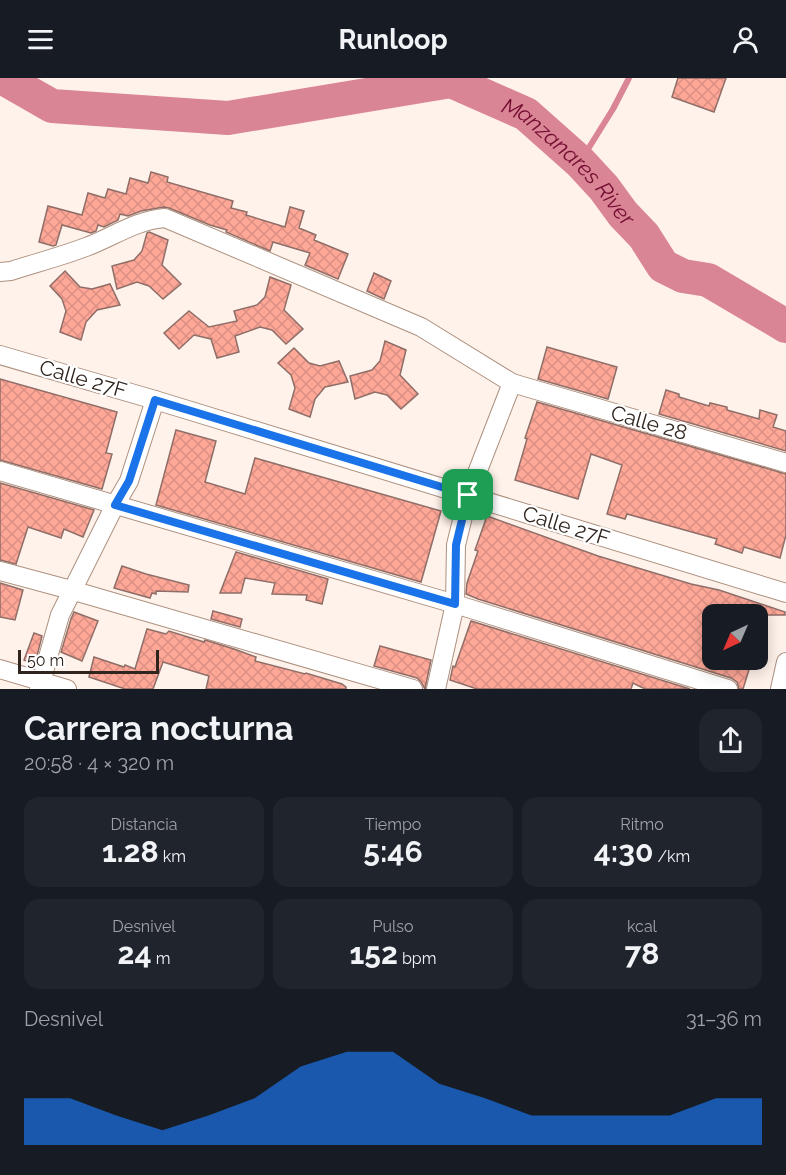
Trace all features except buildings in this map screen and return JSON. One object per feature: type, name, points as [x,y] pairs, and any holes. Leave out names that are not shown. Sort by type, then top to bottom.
[{"type":"street","name":"Calle 28","points":[[0,272],[10,271],[87,247],[131,226],[165,218],[421,327],[513,383],[786,463]]},
{"type":"street","name":"Calle 27F","points":[[0,355],[155,400],[786,593]]},
{"type":"street","points":[[442,687],[455,604],[456,545],[468,495],[513,383]]},
{"type":"street","points":[[40,685],[60,615],[129,481],[155,400]]},
{"type":"street","points":[[0,471],[455,604],[728,689]]},
{"type":"street","points":[[0,571],[413,689]]},
{"type":"street","points":[[780,689],[786,662]]},
{"type":"street","points":[[0,669],[40,685],[67,689]]},
{"type":"waterway","name":"Manzanares River","points":[[3,78],[52,106],[228,118],[451,81],[526,114],[580,162],[604,188],[623,214],[644,236],[663,266],[683,276],[708,280],[786,326]]},
{"type":"waterway","points":[[580,162],[629,78]]},
{"type":"route","points":[[155,400],[468,495],[456,545],[455,604],[115,505],[129,481],[155,400]]}]
